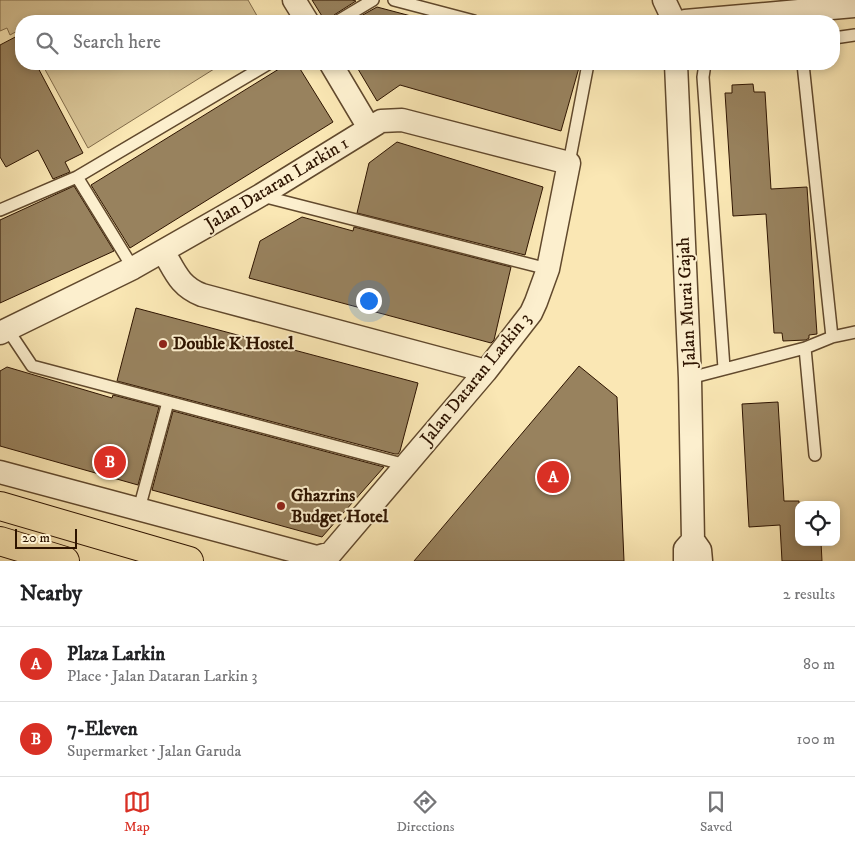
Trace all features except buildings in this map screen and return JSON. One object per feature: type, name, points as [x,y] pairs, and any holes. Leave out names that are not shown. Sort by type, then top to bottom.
[{"type":"main road","points":[[0,506],[189,561]]},
{"type":"main road","points":[[0,541],[65,561]]},
{"type":"street","points":[[294,0],[303,15]]},
{"type":"street","points":[[664,0],[671,15]]},
{"type":"street","points":[[753,15],[855,6]]},
{"type":"street","points":[[335,70],[369,128]]},
{"type":"street","name":"Jalan Murai Gajah","points":[[676,70],[690,378],[693,540],[700,550],[701,561]]},
{"type":"street","name":"Jalan Dataran Larkin 1","points":[[4,332],[133,268],[261,195],[382,121],[402,120],[569,163]]},
{"type":"street","name":"Jalan Dataran Larkin 3","points":[[316,559],[331,553],[486,371],[531,313],[548,269],[569,163]]},
{"type":"street","points":[[162,251],[189,290],[202,295],[486,371]]},
{"type":"street","points":[[0,472],[316,559]]},
{"type":"street","name":"Jalan Murai Gajah","points":[[685,561],[684,549],[693,540]]},
{"type":"lane","points":[[348,15],[373,0]]},
{"type":"lane","points":[[394,0],[451,15]]},
{"type":"lane","points":[[840,37],[855,35]]},
{"type":"lane","points":[[0,210],[77,177],[258,70]]},
{"type":"lane","points":[[569,163],[587,70]]},
{"type":"lane","points":[[704,70],[724,368]]},
{"type":"lane","points":[[803,70],[832,337]]},
{"type":"lane","points":[[77,177],[133,268]]},
{"type":"lane","points":[[261,195],[548,269]]},
{"type":"lane","points":[[4,332],[32,366],[406,464]]},
{"type":"lane","points":[[690,378],[805,348],[832,337],[855,332]]},
{"type":"lane","points":[[805,348],[815,455]]},
{"type":"lane","points":[[139,509],[168,402]]},
{"type":"shaded area","points":[[0,0],[248,0],[257,15],[15,15],[15,32],[10,35],[7,28],[0,31]]},
{"type":"shaded area","points":[[45,70],[212,70],[88,148]]},
{"type":"place","name":"Double K Hostel","points":[[163,344]]},
{"type":"place","name":"7-Eleven","points":[[110,462]]},
{"type":"place","name":"Plaza Larkin","points":[[553,477]]},
{"type":"place","name":"Ghazrins Budget Hotel","points":[[281,506]]}]
